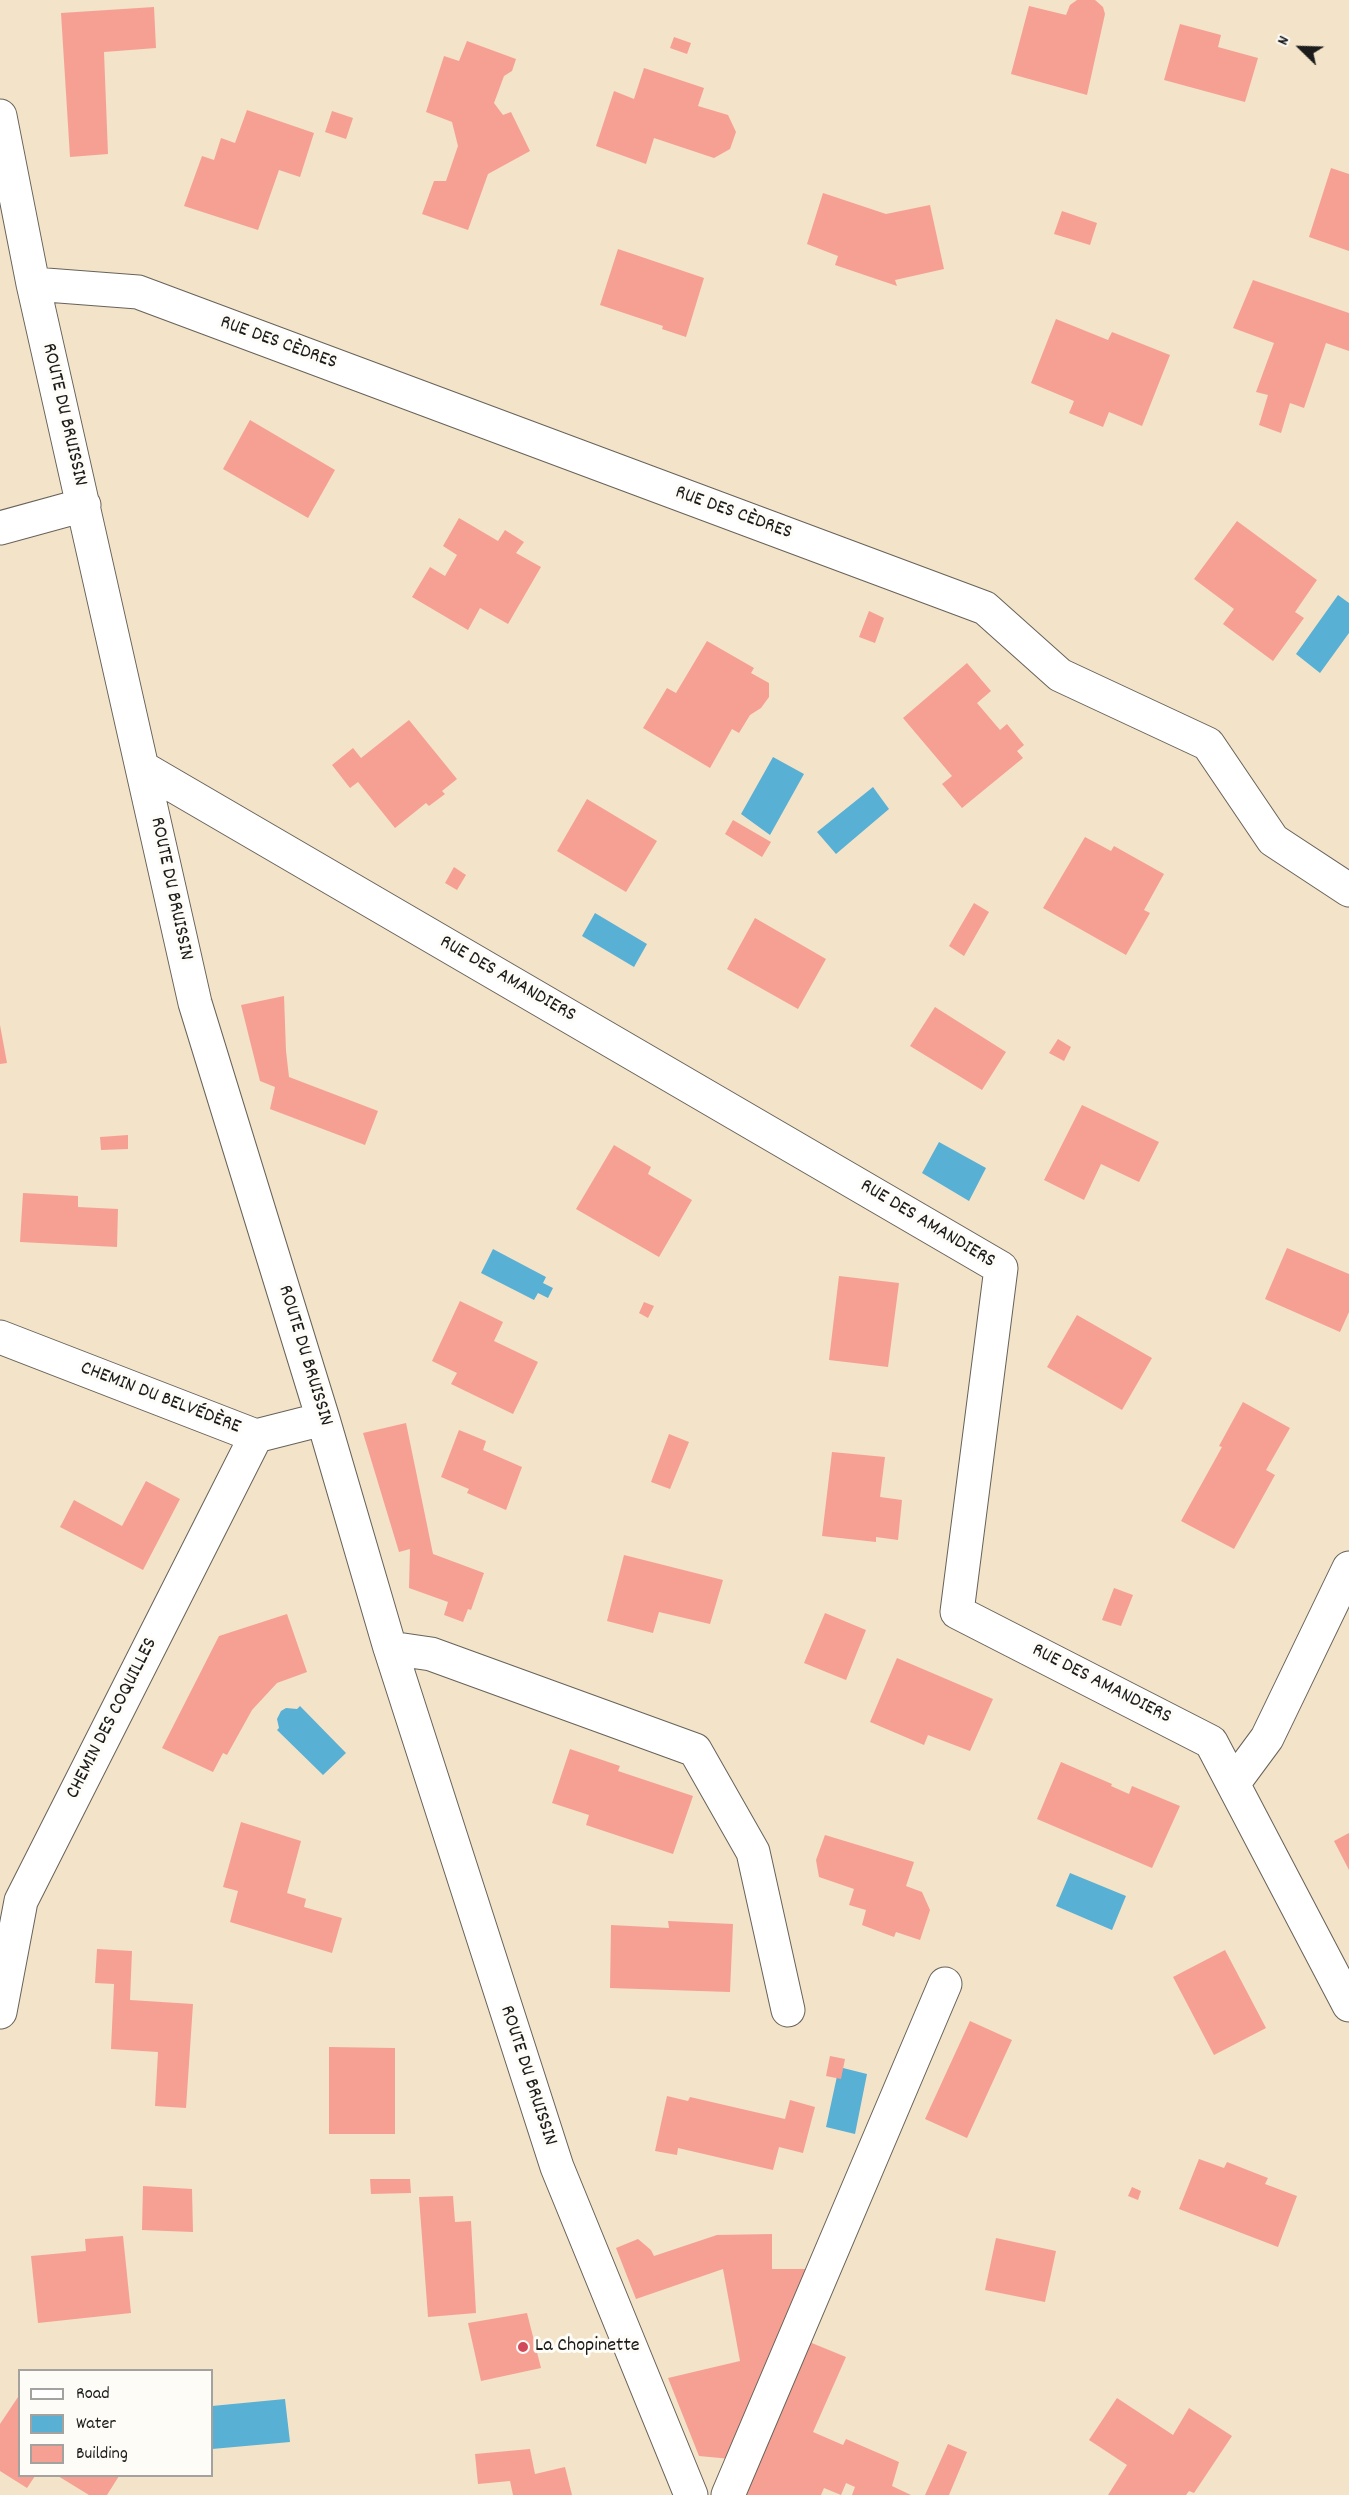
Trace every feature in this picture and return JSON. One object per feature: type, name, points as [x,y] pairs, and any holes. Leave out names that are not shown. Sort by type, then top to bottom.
[{"type":"street","name":"ROUTE DU BRUISSIN","points":[[0,116],[33,284],[195,1004],[323,1419],[390,1648],[557,2167],[691,2495]]},
{"type":"street","name":"RUE DES CÈDRES","points":[[33,284],[138,292],[985,608],[1060,675],[1208,744],[1272,840],[1349,890]]},
{"type":"street","points":[[0,528],[84,505]]},
{"type":"street","name":"RUE DES AMANDIERS","points":[[143,768],[1001,1268],[957,1612],[1211,1742],[1349,2005]]},
{"type":"street","name":"CHEMIN DU BELVÉDÈRE","points":[[0,1337],[256,1436],[323,1419]]},
{"type":"street","name":"CHEMIN DES COQUILLES","points":[[0,2012],[21,1901],[256,1436]]},
{"type":"street","points":[[1233,1784],[1267,1738],[1349,1568]]},
{"type":"street","points":[[390,1648],[431,1654],[695,1750],[753,1852],[788,2010]]},
{"type":"street","points":[[728,2495],[945,1984]]},
{"type":"water","points":[[1338,595],[1349,603],[1349,633],[1320,673],[1296,654]]},
{"type":"water","points":[[773,757],[804,774],[770,835],[741,814]]},
{"type":"water","points":[[873,787],[889,809],[836,854],[817,832]]},
{"type":"water","points":[[595,913],[647,944],[634,967],[582,936]]},
{"type":"water","points":[[939,1142],[986,1168],[969,1201],[922,1173]]},
{"type":"water","points":[[493,1249],[546,1277],[543,1283],[553,1288],[548,1298],[538,1293],[534,1300],[481,1273]]},
{"type":"water","points":[[300,1706],[346,1753],[323,1775],[277,1730],[279,1728],[277,1719],[281,1711],[286,1708],[297,1709]]},
{"type":"water","points":[[1070,1873],[1126,1896],[1112,1930],[1056,1906]]},
{"type":"water","points":[[839,2067],[867,2074],[855,2134],[826,2127]]},
{"type":"water","points":[[285,2399],[290,2442],[213,2449],[213,2406]]},
{"type":"building","points":[[1077,0],[1095,0],[1103,7],[1105,14],[1087,95],[1011,74],[1029,6],[1066,15],[1070,5]]},
{"type":"building","points":[[154,7],[156,48],[104,52],[108,154],[70,157],[61,13]]},
{"type":"building","points":[[1180,24],[1221,35],[1218,47],[1258,58],[1245,102],[1164,80]]},
{"type":"building","points":[[674,37],[691,43],[687,54],[670,48]]},
{"type":"building","points":[[467,41],[516,59],[512,71],[504,76],[494,103],[503,115],[511,112],[530,151],[488,174],[468,230],[422,214],[434,181],[446,181],[458,146],[452,122],[426,112],[444,56],[459,61]]},
{"type":"building","points":[[644,68],[704,88],[698,106],[728,115],[736,132],[730,149],[714,158],[654,138],[646,164],[596,146],[614,91],[634,99]]},
{"type":"building","points":[[247,110],[314,133],[300,177],[279,170],[258,230],[184,206],[202,156],[214,160],[221,138],[235,143]]},
{"type":"building","points":[[332,111],[353,118],[346,139],[325,132]]},
{"type":"building","points":[[1331,168],[1349,174],[1349,251],[1309,237]]},
{"type":"building","points":[[823,193],[886,214],[930,205],[944,269],[895,280],[897,286],[835,265],[838,256],[807,244]]},
{"type":"building","points":[[1062,211],[1097,223],[1090,245],[1054,234]]},
{"type":"building","points":[[618,249],[704,278],[686,337],[662,329],[663,326],[600,305]]},
{"type":"building","points":[[1253,280],[1349,313],[1349,351],[1326,343],[1304,408],[1290,403],[1281,433],[1259,425],[1268,395],[1256,392],[1274,343],[1233,328]]},
{"type":"building","points":[[1056,319],[1108,340],[1112,332],[1170,355],[1142,426],[1109,412],[1103,427],[1069,413],[1074,401],[1031,383]]},
{"type":"building","points":[[250,420],[335,470],[308,518],[223,469]]},
{"type":"building","points":[[459,518],[498,541],[505,530],[524,542],[516,553],[541,567],[508,624],[480,608],[468,630],[412,597],[430,567],[445,576],[457,555],[443,546]]},
{"type":"building","points":[[1237,521],[1317,580],[1295,612],[1304,618],[1273,661],[1223,624],[1234,609],[1194,579]]},
{"type":"building","points":[[869,611],[884,618],[875,643],[859,637]]},
{"type":"building","points":[[707,641],[754,668],[751,673],[769,683],[769,697],[761,708],[750,715],[739,733],[732,729],[710,768],[643,728],[667,688],[676,693]]},
{"type":"building","points":[[967,663],[991,691],[977,703],[1000,730],[1007,724],[1024,745],[1017,751],[1023,758],[962,808],[942,784],[952,776],[903,718]]},
{"type":"building","points":[[409,720],[457,779],[442,791],[445,794],[429,806],[426,803],[395,828],[358,782],[350,788],[332,765],[353,748],[361,758]]},
{"type":"building","points":[[587,799],[657,841],[626,892],[557,851]]},
{"type":"building","points":[[733,820],[771,842],[762,857],[725,834]]},
{"type":"building","points":[[1085,837],[1111,851],[1114,846],[1164,874],[1144,910],[1150,913],[1126,955],[1043,908]]},
{"type":"building","points":[[454,867],[466,875],[457,890],[445,883]]},
{"type":"building","points":[[974,903],[989,912],[964,956],[949,946]]},
{"type":"building","points":[[755,918],[826,959],[798,1009],[727,969]]},
{"type":"building","points":[[284,996],[289,1077],[378,1111],[365,1145],[270,1109],[275,1087],[260,1081],[241,1005]]},
{"type":"building","points":[[935,1007],[1006,1052],[982,1090],[910,1046]]},
{"type":"building","points":[[0,1025],[7,1063],[0,1064]]},
{"type":"building","points":[[1058,1039],[1071,1047],[1064,1061],[1049,1053]]},
{"type":"building","points":[[1082,1105],[1159,1142],[1139,1182],[1101,1164],[1084,1200],[1044,1180]]},
{"type":"building","points":[[128,1135],[128,1149],[101,1150],[100,1137]]},
{"type":"building","points":[[614,1145],[651,1167],[648,1174],[692,1200],[659,1257],[576,1209]]},
{"type":"building","points":[[23,1193],[78,1196],[78,1207],[118,1209],[117,1247],[20,1242]]},
{"type":"building","points":[[1287,1248],[1349,1274],[1349,1312],[1340,1332],[1265,1299]]},
{"type":"building","points":[[839,1276],[899,1283],[888,1367],[829,1360]]},
{"type":"building","points":[[460,1301],[503,1322],[494,1341],[538,1362],[513,1414],[451,1384],[457,1373],[432,1361]]},
{"type":"building","points":[[644,1302],[654,1306],[648,1318],[639,1313]]},
{"type":"building","points":[[1077,1315],[1152,1358],[1122,1410],[1047,1367]]},
{"type":"building","points":[[1243,1402],[1290,1428],[1266,1470],[1275,1475],[1234,1549],[1181,1521],[1222,1447],[1219,1446]]},
{"type":"building","points":[[406,1423],[433,1554],[484,1573],[471,1610],[468,1609],[463,1622],[444,1615],[448,1602],[409,1588],[410,1549],[399,1552],[363,1433]]},
{"type":"building","points":[[459,1430],[486,1441],[483,1450],[522,1467],[506,1510],[467,1493],[469,1489],[441,1477]]},
{"type":"building","points":[[669,1434],[689,1442],[670,1489],[651,1482]]},
{"type":"building","points":[[832,1452],[885,1457],[880,1497],[902,1500],[898,1540],[876,1537],[876,1542],[822,1536]]},
{"type":"building","points":[[146,1481],[180,1499],[143,1570],[60,1527],[74,1500],[122,1526]]},
{"type":"building","points":[[624,1555],[723,1580],[710,1624],[659,1612],[653,1633],[607,1621]]},
{"type":"building","points":[[1114,1588],[1133,1595],[1121,1626],[1102,1620]]},
{"type":"building","points":[[825,1613],[866,1630],[846,1680],[804,1663]]},
{"type":"building","points":[[287,1614],[307,1672],[277,1683],[252,1710],[227,1755],[223,1753],[213,1772],[162,1748],[219,1636]]},
{"type":"building","points":[[897,1658],[993,1699],[970,1751],[928,1735],[924,1745],[870,1722]]},
{"type":"building","points":[[570,1749],[620,1766],[618,1771],[693,1796],[673,1854],[586,1825],[589,1815],[552,1803]]},
{"type":"building","points":[[1061,1762],[1112,1784],[1111,1786],[1129,1794],[1132,1786],[1180,1806],[1152,1868],[1037,1819]]},
{"type":"building","points":[[241,1822],[301,1841],[287,1893],[306,1899],[304,1907],[342,1918],[332,1953],[230,1922],[238,1891],[223,1887]]},
{"type":"building","points":[[1349,1833],[1349,1870],[1334,1841]]},
{"type":"building","points":[[825,1835],[914,1862],[906,1886],[922,1892],[930,1910],[920,1940],[896,1932],[894,1937],[862,1925],[866,1910],[849,1905],[854,1889],[819,1877],[816,1860]]},
{"type":"building","points":[[668,1921],[733,1924],[730,1992],[610,1988],[611,1925],[669,1928]]},
{"type":"building","points":[[97,1949],[132,1951],[130,2000],[193,2004],[186,2108],[155,2106],[158,2052],[111,2049],[114,1984],[95,1983]]},
{"type":"building","points":[[1225,1950],[1266,2028],[1214,2055],[1173,1977]]},
{"type":"building","points":[[970,2021],[1012,2040],[967,2138],[925,2119]]},
{"type":"building","points":[[329,2047],[395,2048],[395,2134],[329,2134]]},
{"type":"building","points":[[830,2056],[845,2059],[841,2079],[826,2076]]},
{"type":"building","points":[[667,2096],[688,2101],[690,2097],[785,2119],[790,2100],[815,2107],[803,2153],[779,2147],[773,2170],[678,2148],[677,2155],[655,2151]]},
{"type":"building","points":[[1199,2159],[1224,2168],[1227,2162],[1268,2178],[1265,2184],[1297,2196],[1278,2247],[1179,2209]]},
{"type":"building","points":[[370,2179],[410,2179],[411,2193],[371,2194]]},
{"type":"building","points":[[143,2186],[192,2189],[193,2232],[142,2230]]},
{"type":"building","points":[[1132,2187],[1141,2191],[1138,2200],[1128,2196]]},
{"type":"building","points":[[453,2196],[455,2222],[471,2221],[476,2313],[428,2317],[419,2197]]},
{"type":"building","points":[[772,2234],[772,2269],[809,2269],[731,2459],[699,2456],[668,2378],[740,2361],[723,2269],[636,2299],[616,2248],[638,2239],[651,2250],[654,2256],[717,2235]]},
{"type":"building","points":[[123,2236],[131,2313],[38,2323],[31,2256],[86,2251],[85,2239]]},
{"type":"building","points":[[996,2238],[1056,2251],[1045,2302],[985,2290]]},
{"type":"building","points":[[527,2313],[541,2368],[481,2381],[468,2323]]},
{"type":"building","points":[[802,2339],[846,2357],[813,2432],[843,2445],[846,2439],[899,2462],[892,2486],[911,2495],[852,2495],[855,2487],[846,2483],[841,2495],[824,2488],[821,2495],[738,2495]]},
{"type":"building","points":[[18,2397],[18,2477],[34,2477],[27,2488],[0,2471],[0,2424]]},
{"type":"building","points":[[1117,2398],[1173,2435],[1189,2408],[1232,2436],[1194,2493],[1189,2491],[1186,2495],[1108,2495],[1127,2465],[1089,2440]]},
{"type":"building","points":[[948,2444],[967,2452],[949,2495],[925,2495]]},
{"type":"building","points":[[530,2449],[535,2474],[565,2467],[572,2495],[513,2495],[510,2481],[478,2484],[475,2454]]},
{"type":"building","points":[[60,2477],[118,2477],[107,2495],[89,2495]]},
{"type":"place","name":"La Chopinette","points":[[523,2347]]}]
